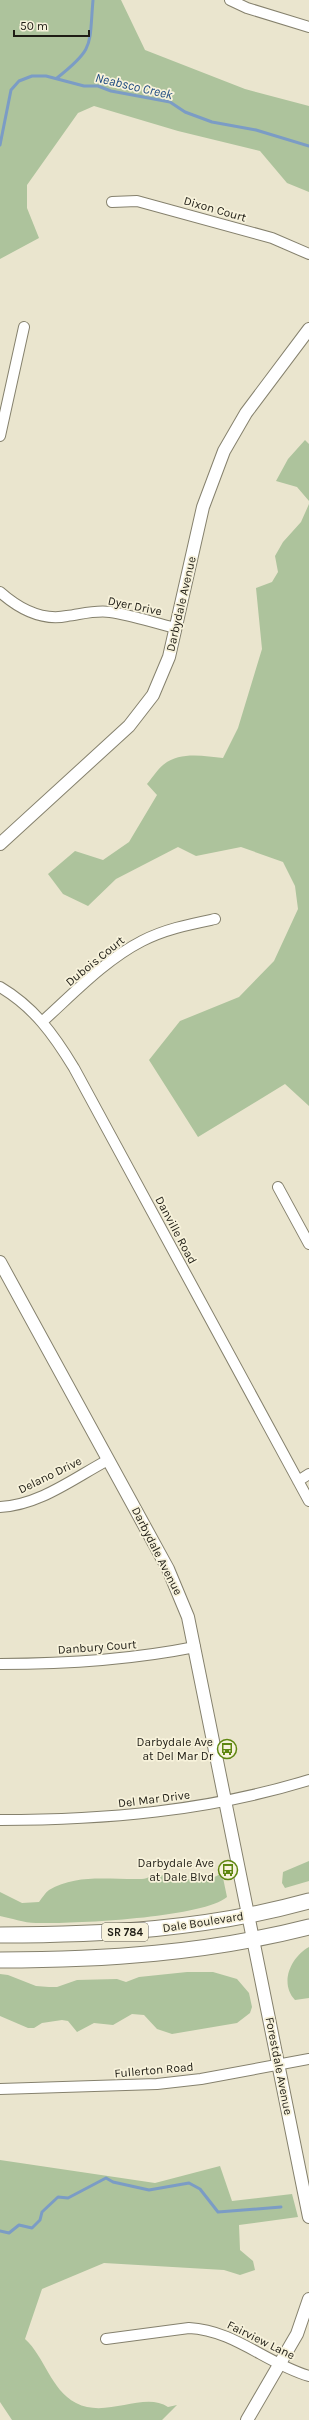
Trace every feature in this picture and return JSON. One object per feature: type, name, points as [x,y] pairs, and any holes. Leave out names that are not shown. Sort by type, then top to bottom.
[{"type":"main road","name":"Dale Boulevard","points":[[0,1935],[127,1932],[199,1924],[249,1915],[309,1901]]},
{"type":"main road","name":"Dale Boulevard","points":[[0,1960],[123,1957],[176,1952],[254,1939],[309,1927]]},
{"type":"street","points":[[230,0],[247,8],[309,27]]},
{"type":"street","name":"Dixon Court","points":[[112,202],[137,201],[272,238],[309,254]]},
{"type":"street","points":[[0,436],[24,327]]},
{"type":"street","name":"Darbydale Avenue","points":[[1,842],[129,726],[153,695],[162,674],[176,628],[203,507],[224,451],[246,413],[309,329]]},
{"type":"street","name":"Dyer Drive","points":[[0,592],[18,606],[38,614],[65,617],[96,611],[110,612],[176,628]]},
{"type":"street","name":"Dubois Court","points":[[43,1021],[98,972],[130,948],[157,934],[215,919]]},
{"type":"street","name":"Danville Road","points":[[0,987],[32,1010],[43,1021],[74,1068],[309,1501]]},
{"type":"street","points":[[278,1187],[309,1244]]},
{"type":"street","name":"Darbydale Avenue","points":[[0,1262],[179,1592],[195,1648],[249,1915]]},
{"type":"street","name":"Delano Drive","points":[[0,1507],[13,1506],[35,1500],[108,1460]]},
{"type":"street","points":[[298,1481],[309,1474]]},
{"type":"street","name":"Danbury Court","points":[[0,1664],[78,1663],[117,1660],[195,1648]]},
{"type":"street","name":"Del Mar Drive","points":[[0,1820],[78,1819],[129,1816],[226,1802],[309,1780]]},
{"type":"street","name":"Forestdale Avenue","points":[[249,1915],[309,2217]]},
{"type":"street","name":"Fullerton Road","points":[[0,2089],[157,2084],[201,2079],[309,2059]]},
{"type":"street","points":[[247,2420],[281,2364],[297,2334],[309,2299]]},
{"type":"street","name":"Fairview Lane","points":[[106,2338],[188,2328],[202,2329],[226,2336],[281,2364],[309,2376]]},
{"type":"green space","points":[[0,0],[121,0],[145,50],[245,89],[309,106],[309,192],[287,183],[260,151],[178,131],[94,106],[78,113],[27,185],[27,208],[39,238],[0,259]]},
{"type":"green space","points":[[305,440],[309,444],[309,501],[297,487],[276,481],[288,459]]},
{"type":"green space","points":[[309,504],[309,1106],[285,1084],[198,1137],[149,1060],[180,1021],[239,997],[274,961],[298,909],[295,886],[283,862],[241,847],[196,856],[178,847],[116,879],[88,906],[63,894],[48,874],[75,851],[103,860],[129,842],[157,795],[147,784],[161,767],[169,761],[184,756],[208,756],[223,758],[238,728],[262,649],[256,588],[272,582],[278,572],[275,556],[283,542],[301,522]]},
{"type":"green space","points":[[309,1861],[309,1881],[285,1888],[282,1883],[283,1872]]},
{"type":"green space","points":[[222,1873],[227,1897],[213,1904],[192,1910],[165,1915],[106,1921],[54,1923],[31,1923],[0,1916],[0,1892],[22,1903],[39,1902],[49,1890],[71,1881],[83,1879],[142,1879],[158,1875],[199,1880],[214,1877]]},
{"type":"green space","points":[[309,1947],[309,1998],[295,2000],[290,1993],[288,1986],[289,1971],[297,1957]]},
{"type":"green space","points":[[187,1972],[213,1972],[237,1979],[249,1993],[252,2007],[250,2013],[237,2023],[172,2034],[157,2029],[144,2015],[132,2014],[113,2025],[94,2023],[77,2032],[68,2021],[62,2020],[42,2023],[34,2028],[28,2028],[0,2016],[0,1974],[8,1975],[36,1986],[57,1987],[77,1980],[117,1979],[126,1982],[139,1977]]},
{"type":"green space","points":[[0,2160],[155,2183],[220,2166],[232,2201],[292,2194],[298,2217],[239,2225],[240,2250],[253,2261],[255,2270],[240,2275],[224,2270],[104,2263],[42,2289],[25,2339],[32,2346],[60,2390],[76,2403],[88,2407],[112,2407],[148,2402],[158,2403],[168,2407],[177,2405],[162,2420],[12,2420],[0,2402]]},
{"type":"waterway","points":[[57,78],[78,60],[88,45],[93,0]]},
{"type":"waterway","name":"Neabsco Creek","points":[[0,145],[11,90],[19,81],[32,76],[46,76],[84,86],[98,86],[111,91],[170,102],[185,112],[212,122],[256,130],[309,146]]},
{"type":"waterway","points":[[0,2231],[9,2233],[19,2225],[32,2228],[40,2220],[42,2212],[58,2197],[68,2198],[106,2178],[113,2182],[149,2190],[189,2183],[200,2189],[218,2212],[281,2207]]},
{"type":"place","name":"Darbydale Ave at Del Mar Dr","points":[[227,1749]]},
{"type":"place","name":"Darbydale Ave at Dale Blvd","points":[[228,1870]]}]
